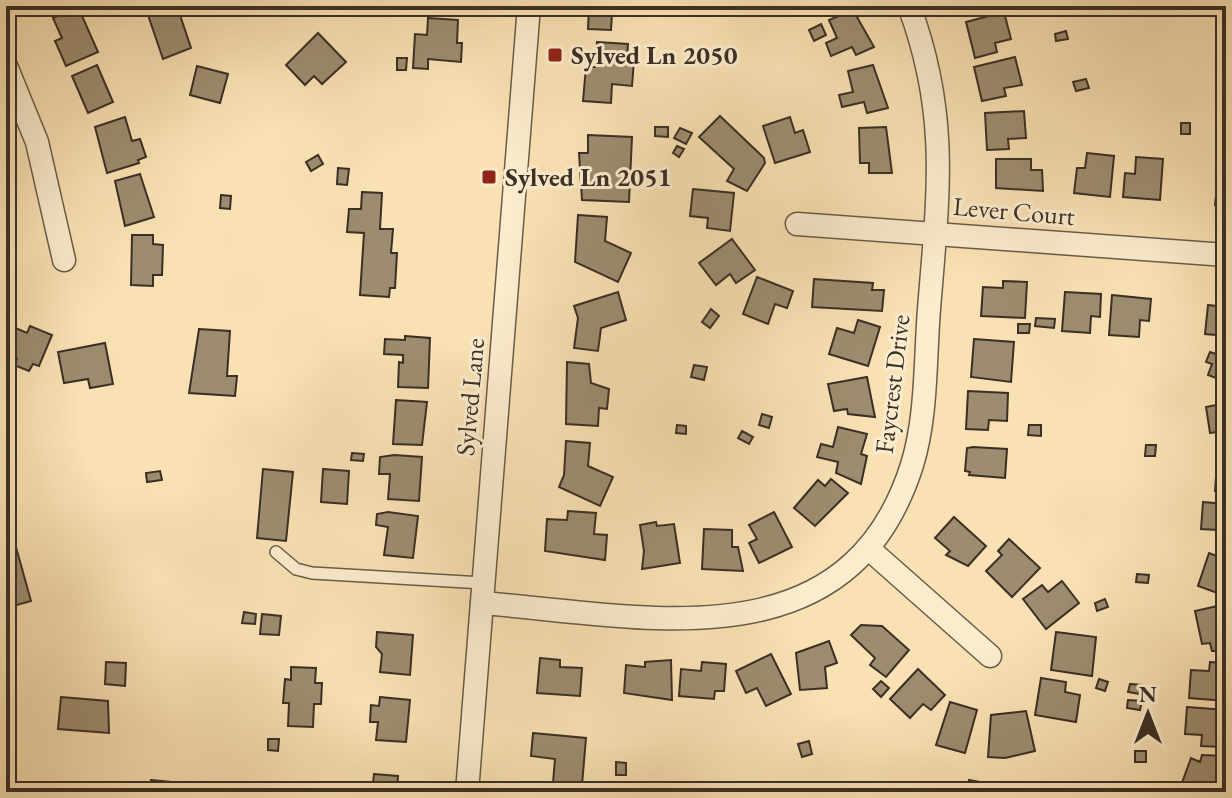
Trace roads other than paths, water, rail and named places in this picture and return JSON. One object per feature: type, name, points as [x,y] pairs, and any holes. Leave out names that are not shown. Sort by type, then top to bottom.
[{"type":"street","name":"Sylved Lane","points":[[467,792],[529,6]]},
{"type":"street","name":"Faycrest Drive","points":[[482,593],[707,619],[747,615],[785,604],[822,587],[869,549],[912,463],[919,430],[935,233],[940,131],[933,82],[909,6]]},
{"type":"street","points":[[6,66],[37,142],[64,260]]},
{"type":"street","name":"Lever Court","points":[[797,224],[1226,255]]},
{"type":"street","points":[[869,549],[990,656]]},
{"type":"lane","points":[[276,552],[296,569],[312,573],[482,593]]},
{"type":"place","name":"Sylved Ln 2050","points":[[555,55]]},
{"type":"place","name":"Sylved Ln 2051","points":[[489,177]]}]
